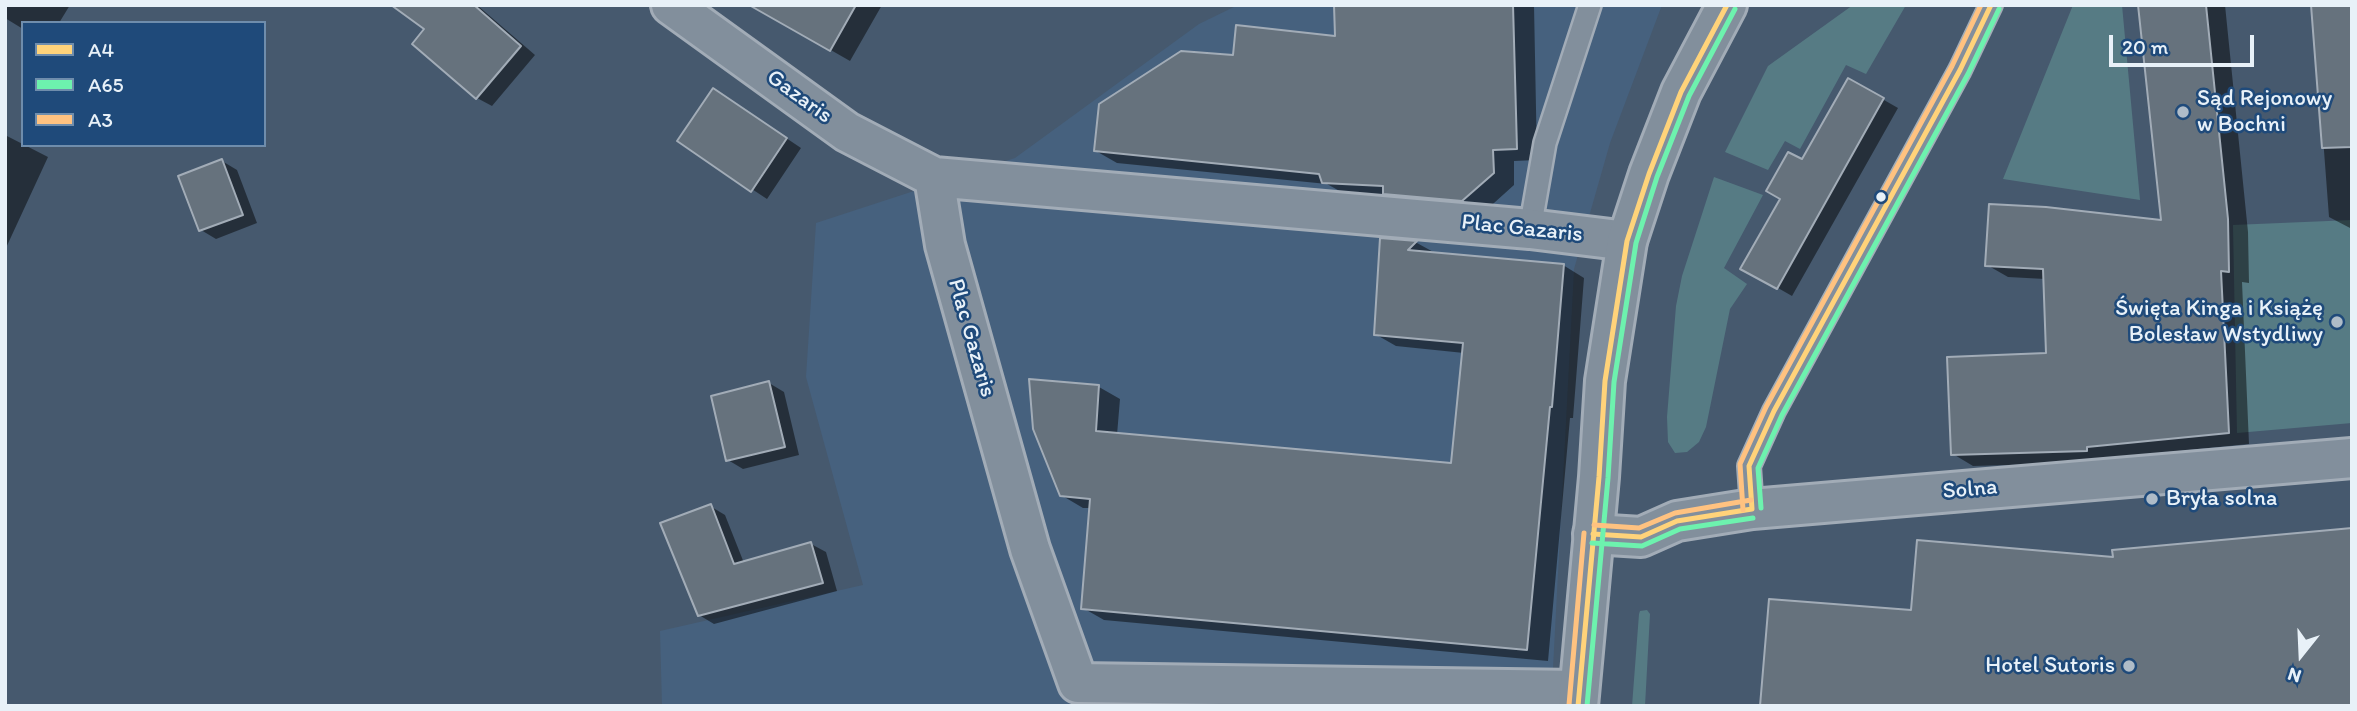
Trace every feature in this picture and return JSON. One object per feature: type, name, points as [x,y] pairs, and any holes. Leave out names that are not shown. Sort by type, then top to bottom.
[{"type":"street","name":"Gazaris","points":[[671,5],[848,132],[934,177]]},
{"type":"street","points":[[1579,698],[1605,382],[1627,241],[1648,174],[1681,92],[1727,5]]},
{"type":"street","name":"Plac Gazaris","points":[[1579,698],[1078,694],[1030,549],[945,245],[934,177],[1530,229],[1627,241]]},
{"type":"street","name":"Solna","points":[[1593,534],[1641,537],[1677,521],[1752,509],[2352,458]]},
{"type":"lane","points":[[1530,229],[1545,143],[1590,5]]},
{"type":"lane","points":[[1752,509],[1749,466],[1774,411],[1960,70],[1991,5]]},
{"type":"shaded area","points":[[1238,5],[1662,5],[1610,143],[1574,269],[1551,706],[662,706],[660,631],[863,585],[806,377],[816,223],[1015,158],[1199,24]]},
{"type":"green space","points":[[1853,5],[1906,5],[1866,74],[1846,65],[1800,149],[1785,141],[1768,170],[1725,152],[1768,66]]},
{"type":"green space","points":[[2073,5],[2122,5],[2140,200],[2003,179]]},
{"type":"green space","points":[[1714,177],[1763,195],[1724,268],[1747,284],[1730,309],[1706,427],[1699,442],[1687,452],[1675,453],[1668,442],[1667,417],[1676,306],[1682,276]]},
{"type":"green space","points":[[2352,220],[2352,423],[2237,433],[2233,225]]},
{"type":"green space","points":[[1647,610],[1650,614],[1645,706],[1632,706],[1639,614],[1640,611]]},
{"type":"building","points":[[391,5],[474,5],[521,46],[476,99],[412,44],[424,29]]},
{"type":"building","points":[[749,5],[856,5],[830,51]]},
{"type":"building","points":[[1334,5],[1513,5],[1517,149],[1493,150],[1494,173],[1462,201],[1383,194],[1383,186],[1322,183],[1319,174],[1094,151],[1099,104],[1181,51],[1233,55],[1236,25],[1335,36]]},
{"type":"building","points":[[2138,5],[2206,5],[2228,219],[2229,272],[2221,271],[2229,433],[2087,447],[2087,451],[1951,455],[1947,357],[2046,353],[2043,269],[1985,266],[1989,204],[2046,207],[2161,220]]},
{"type":"building","name":"Sąd Rejonowy w Bochni","points":[[2311,5],[2352,5],[2352,147],[2322,148]]},
{"type":"building","points":[[1848,78],[1884,98],[1777,289],[1740,269],[1780,199],[1766,191],[1788,152],[1802,159]]},
{"type":"building","points":[[713,88],[787,138],[751,192],[677,141]]},
{"type":"building","points":[[222,159],[243,215],[199,231],[178,176]]},
{"type":"building","points":[[1380,238],[1417,241],[1408,250],[1564,264],[1527,650],[1081,609],[1090,499],[1060,496],[1033,429],[1029,379],[1099,385],[1096,431],[1451,463],[1463,343],[1374,335]]},
{"type":"building","points":[[769,381],[785,447],[726,461],[711,396]]},
{"type":"building","points":[[711,504],[734,564],[811,542],[823,583],[698,616],[660,523]]},
{"type":"building","points":[[2352,528],[2352,706],[1760,706],[1769,599],[1911,610],[1917,540],[2113,557],[2112,550]]},
{"type":"transit line","name":"A4","points":[[1578,706],[1605,381],[1627,241],[1649,174],[1681,92],[1727,5]]},
{"type":"transit line","name":"A3","points":[[1743,510],[1740,464],[1766,407],[1952,66],[1981,5]]},
{"type":"transit line","name":"A4","points":[[1752,509],[1749,466],[1774,411],[1960,70],[1991,5]]},
{"type":"transit line","name":"A65","points":[[1587,706],[1614,382],[1636,243],[1657,177],[1689,96],[1735,9]]},
{"type":"transit line","name":"A65","points":[[1761,508],[1758,468],[1782,415],[1968,74],[1999,9]]},
{"type":"transit line","name":"A3","points":[[1594,525],[1639,528],[1675,513],[1751,500]]},
{"type":"transit line","name":"A4","points":[[1593,534],[1641,537],[1677,521],[1752,509]]},
{"type":"transit line","name":"A65","points":[[1592,543],[1642,546],[1680,529],[1753,518]]},
{"type":"transit line","name":"A3","points":[[1569,705],[1584,533]]},
{"type":"place","name":"Sąd Rejonowy w Bochni","points":[[2183,112]]},
{"type":"place","name":"Święta Kinga i Książę Bolesław Wstydliwy","points":[[2337,322]]},
{"type":"place","name":"Bryła solna","points":[[2152,499]]},
{"type":"place","name":"Hotel Sutoris","points":[[2129,666]]}]
